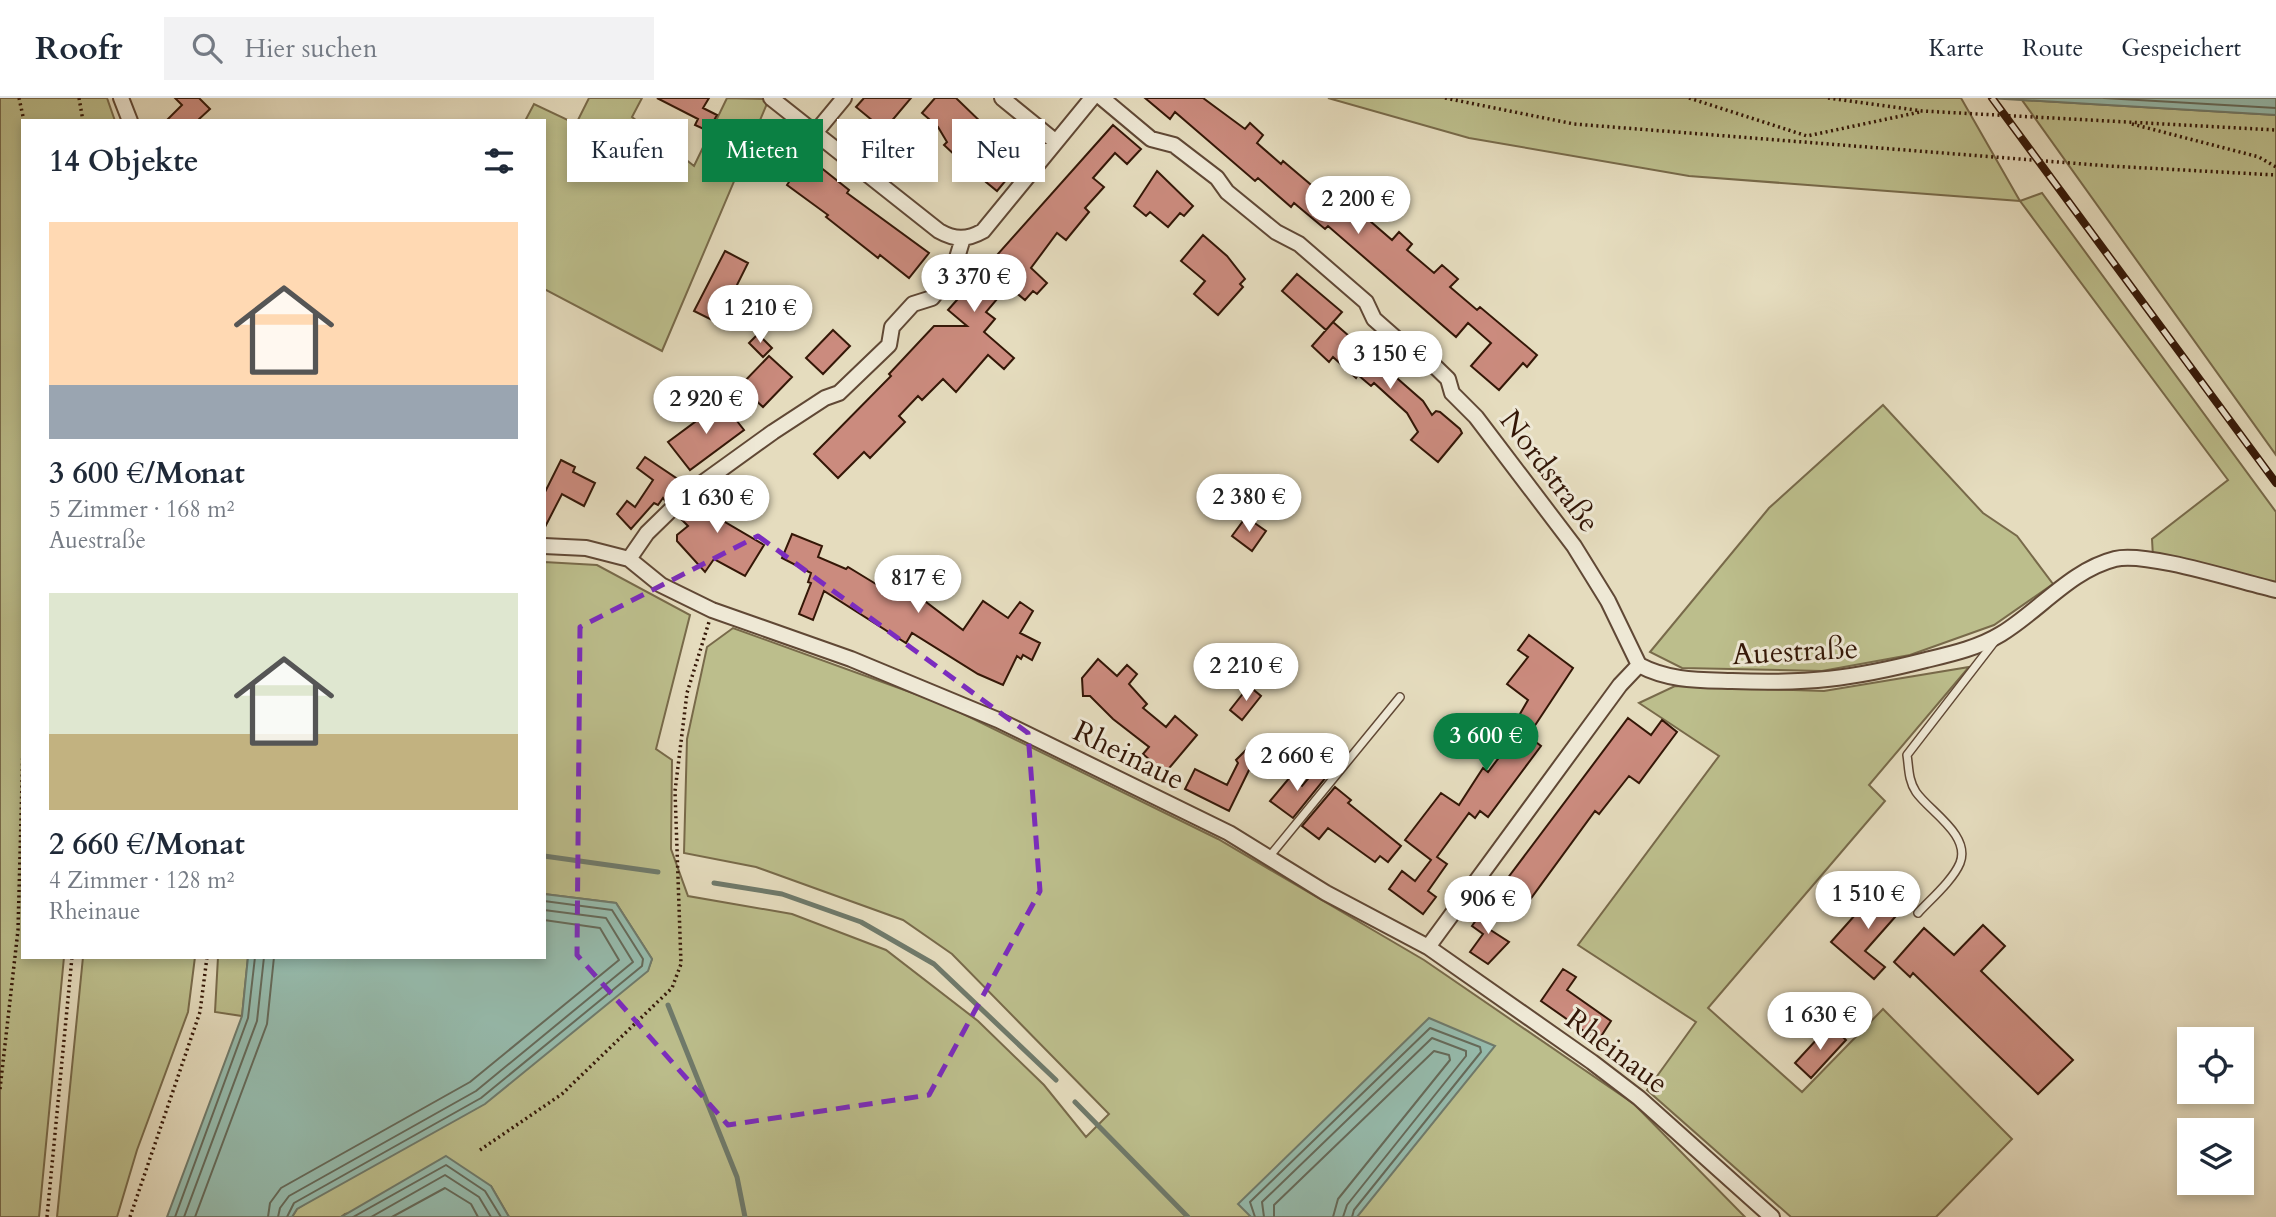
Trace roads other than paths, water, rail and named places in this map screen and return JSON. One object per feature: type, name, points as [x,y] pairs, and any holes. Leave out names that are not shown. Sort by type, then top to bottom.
[{"type":"street","points":[[121,98],[129,119]]},
{"type":"street","points":[[771,98],[797,119]]},
{"type":"street","points":[[823,123],[844,98]]},
{"type":"street","points":[[1002,98],[1056,142]]},
{"type":"street","points":[[823,139],[939,231],[951,238],[963,238],[983,231],[1092,98]]},
{"type":"street","name":"Nordstraße","points":[[1102,98],[1151,139],[1174,145],[1217,178],[1227,192],[1276,232],[1299,244],[1366,302],[1374,319],[1399,341],[1417,349],[1448,379],[1452,393],[1476,417],[1574,546],[1608,601],[1639,665]]},
{"type":"street","points":[[629,559],[647,533],[687,494],[773,432],[825,398],[839,393],[889,345],[892,327],[913,304],[932,298],[953,271],[963,238]]},
{"type":"street","name":"Rheinaue","points":[[546,547],[586,548],[629,559],[661,585],[712,610],[851,659],[998,720],[1229,833],[1428,947],[1639,1098],[1772,1217]]},
{"type":"street","name":"Auestraße","points":[[1639,665],[1677,679],[1788,683],[1861,677],[1963,650],[2000,635],[2094,566],[2118,558],[2153,561],[2276,590]]},
{"type":"street","points":[[1428,947],[1620,685],[1639,665]]},
{"type":"lane","points":[[1918,913],[1959,866],[1962,855],[1958,840],[1916,792],[1910,778],[1907,755],[2000,635]]},
{"type":"lane","points":[[1269,858],[1400,696]]},
{"type":"water","points":[[1988,98],[2276,98],[2276,115]]},
{"type":"water","points":[[546,894],[616,903],[652,959],[648,971],[485,1104],[297,1209],[292,1217],[167,1217],[242,1016],[248,959],[546,959]]},
{"type":"water","points":[[1429,1018],[1495,1046],[1357,1217],[1251,1217],[1238,1204]]},
{"type":"water","points":[[446,1156],[491,1186],[509,1217],[341,1217]]},
{"type":"waterway","points":[[546,856],[658,872]]},
{"type":"waterway","points":[[714,883],[782,894],[861,922],[934,964],[1056,1080]]},
{"type":"waterway","points":[[668,1005],[737,1177],[745,1217]]},
{"type":"waterway","points":[[1075,1102],[1188,1217]]},
{"type":"railway","points":[[1992,98],[2276,483]]}]
